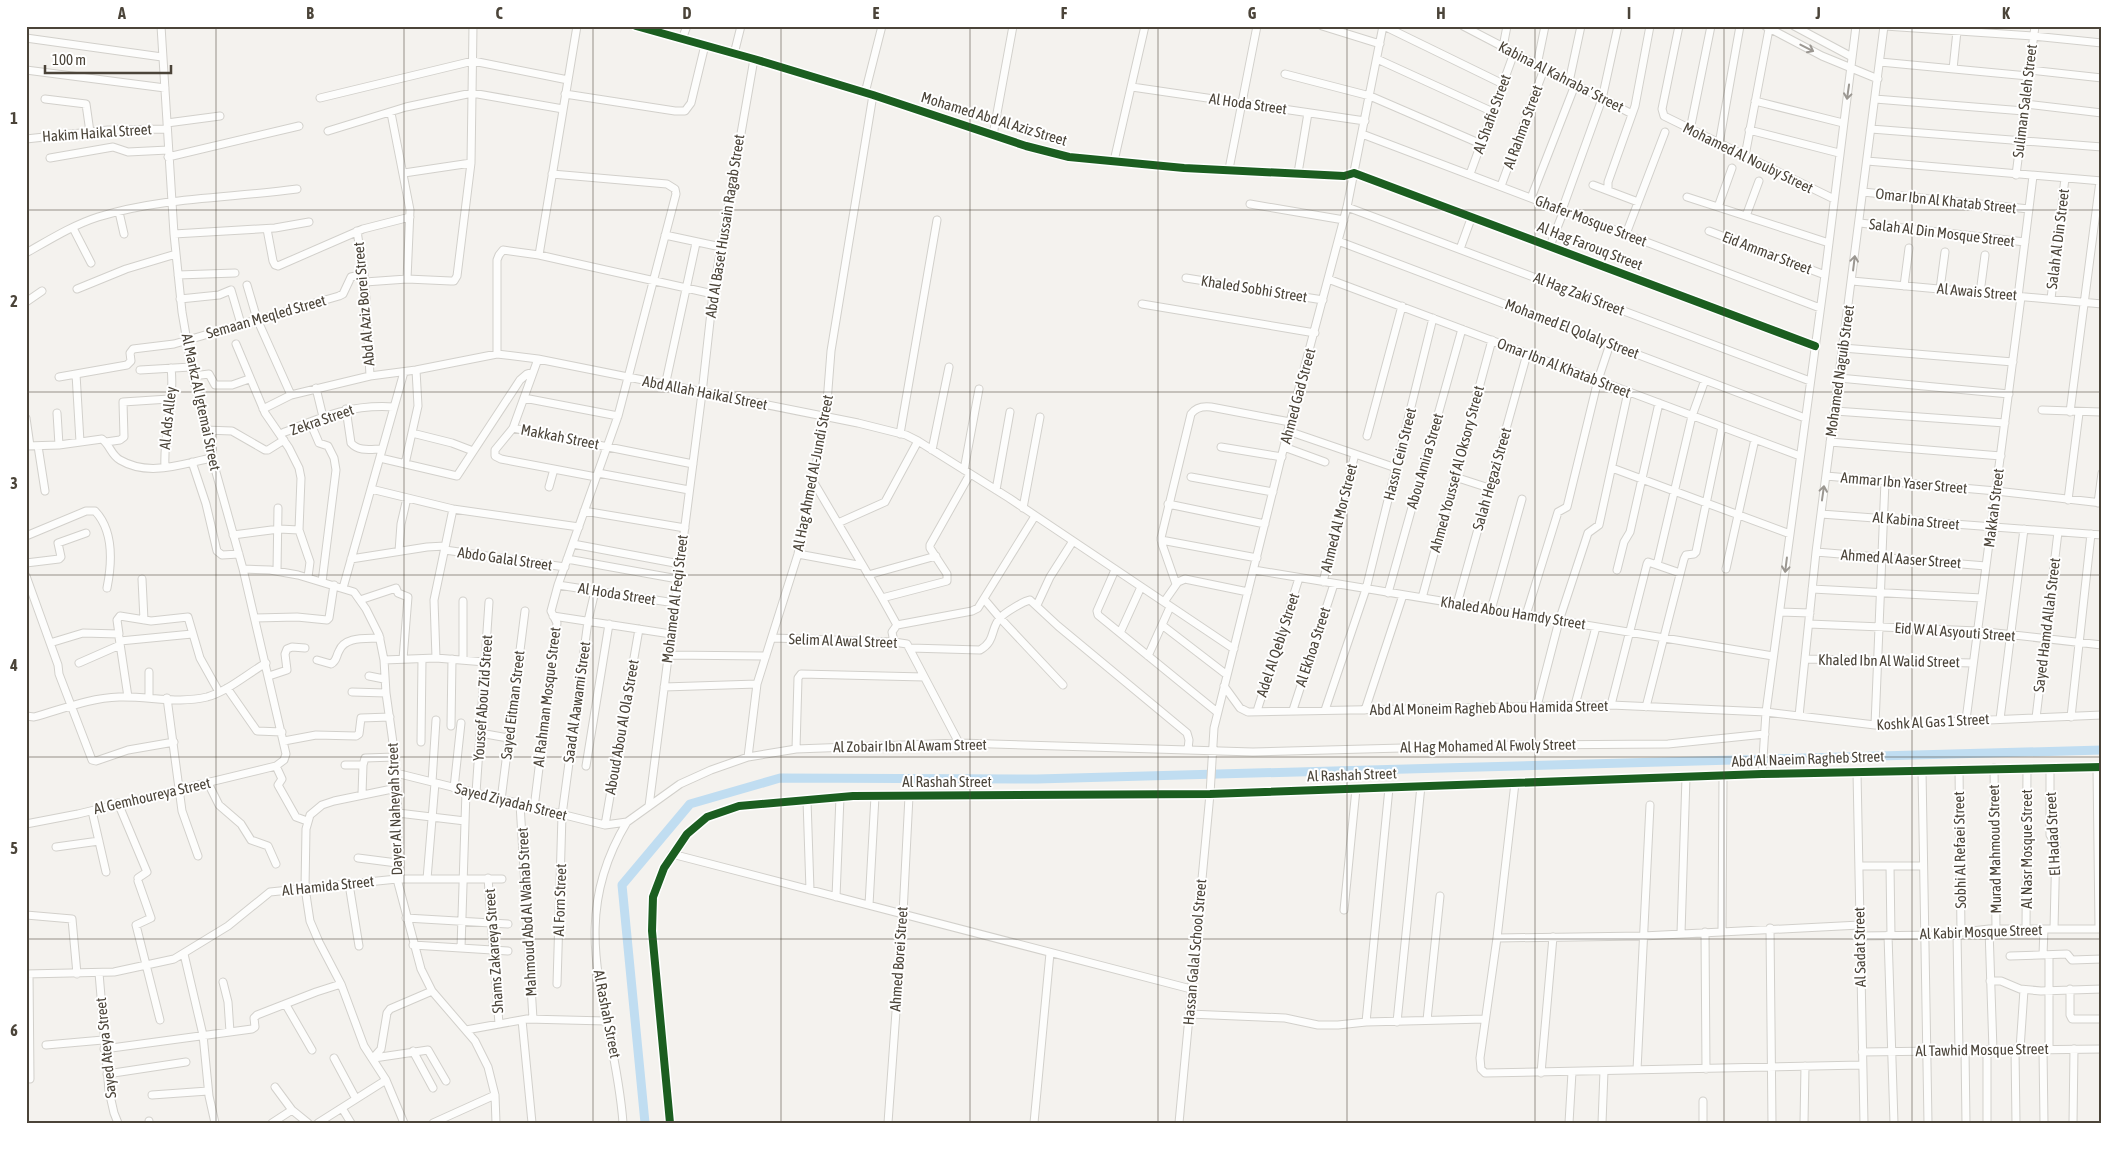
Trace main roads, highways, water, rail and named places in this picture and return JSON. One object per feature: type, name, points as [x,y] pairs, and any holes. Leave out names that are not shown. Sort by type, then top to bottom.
[{"type":"waterway","points":[[645,1123],[622,885],[690,804],[780,778],[1037,779],[2102,750]]}]
